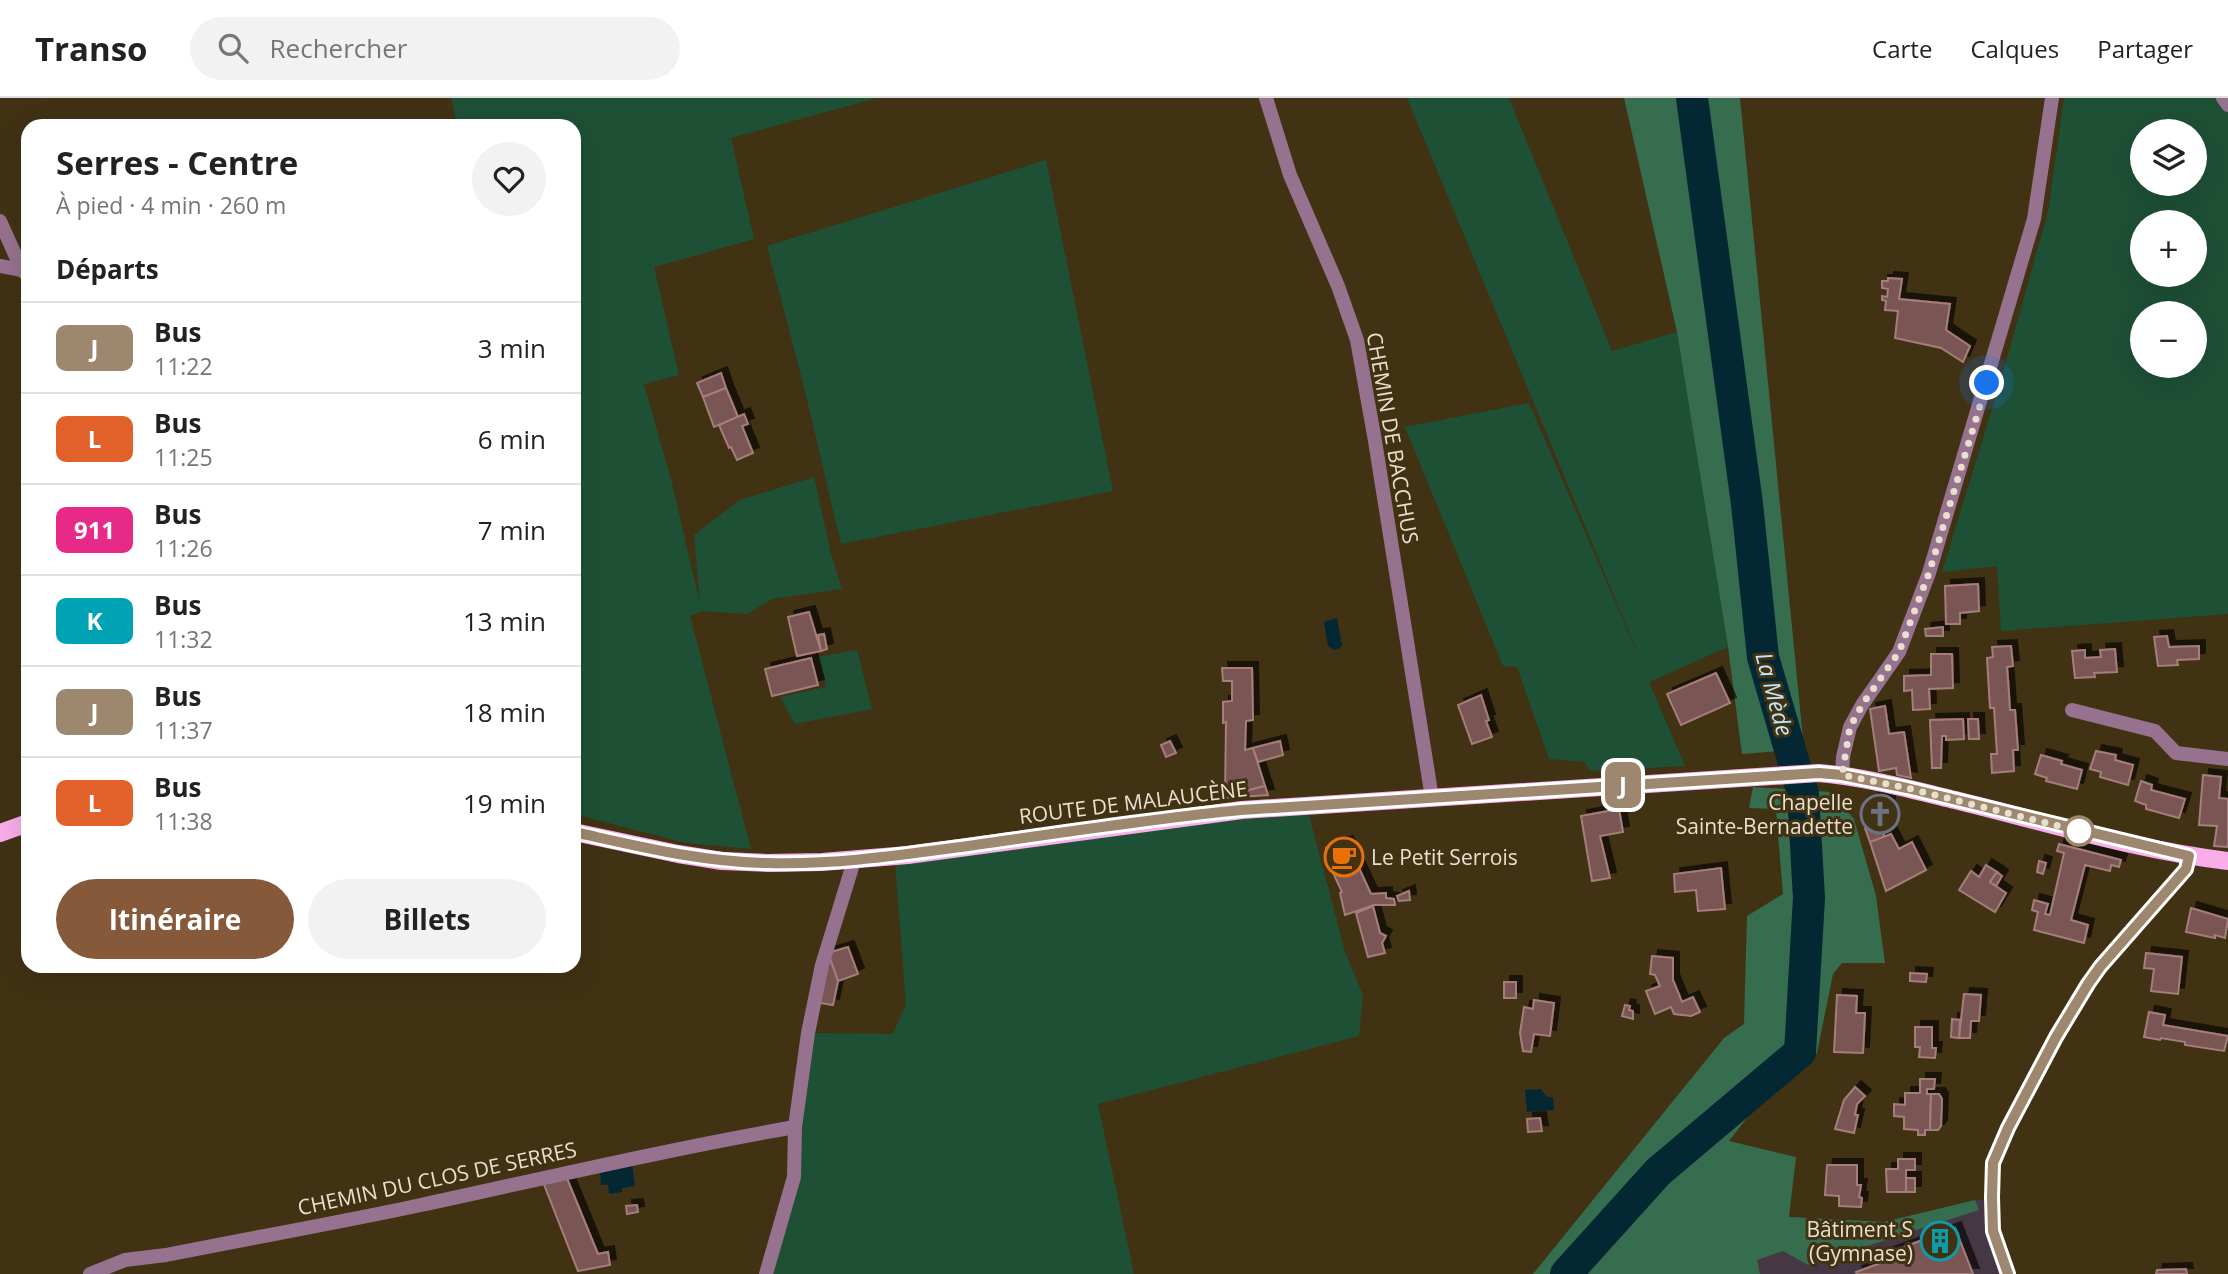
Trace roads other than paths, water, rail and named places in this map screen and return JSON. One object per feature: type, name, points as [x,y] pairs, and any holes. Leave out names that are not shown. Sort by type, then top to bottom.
[{"type":"main road","name":"ROUTE DE MALAUCÈNE","points":[[581,834],[678,855],[722,861],[854,861],[1183,816],[1819,773],[1907,788],[2189,856],[2228,861]]},
{"type":"main road","points":[[0,833],[21,826]]},
{"type":"street","name":"CHEMIN DE BACCHUS","points":[[1266,98],[1290,175],[1338,286],[1357,340],[1432,798]]},
{"type":"street","points":[[1842,775],[1850,727],[1899,652],[1929,573],[2034,219],[2052,98]]},
{"type":"street","points":[[2223,98],[2228,105]]},
{"type":"street","points":[[0,221],[21,265]]},
{"type":"street","points":[[0,266],[21,272]]},
{"type":"street","points":[[2072,710],[2155,731],[2176,753],[2228,759]]},
{"type":"street","points":[[2008,1274],[1993,1231],[1992,1197],[1993,1163],[2008,1128],[2077,1000],[2100,967],[2186,869],[2189,856]]},
{"type":"street","points":[[766,1274],[794,1177],[795,1127],[808,1033],[822,965],[854,861]]},
{"type":"street","name":"CHEMIN DU CLOS DE SERRES","points":[[90,1274],[125,1260],[166,1255],[390,1211],[710,1142],[795,1127]]},
{"type":"water","points":[[1337,618],[1342,645],[1334,650],[1328,646],[1324,622]]},
{"type":"water","points":[[1541,1089],[1546,1096],[1553,1098],[1554,1110],[1527,1112],[1525,1090]]},
{"type":"water","points":[[632,1163],[635,1186],[609,1194],[608,1185],[601,1185],[600,1172]]},
{"type":"waterway","name":"La Mède","points":[[1566,1274],[1658,1172],[1800,1052],[1809,898],[1803,794],[1763,657],[1747,504],[1692,98]]},
{"type":"place","name":"Chapelle Sainte-Bernadette","points":[[1880,814]]},
{"type":"place","name":"Le Petit Serrois","points":[[1344,857]]},
{"type":"place","name":"Bâtiment S (Gymnase)","points":[[1940,1241]]}]
